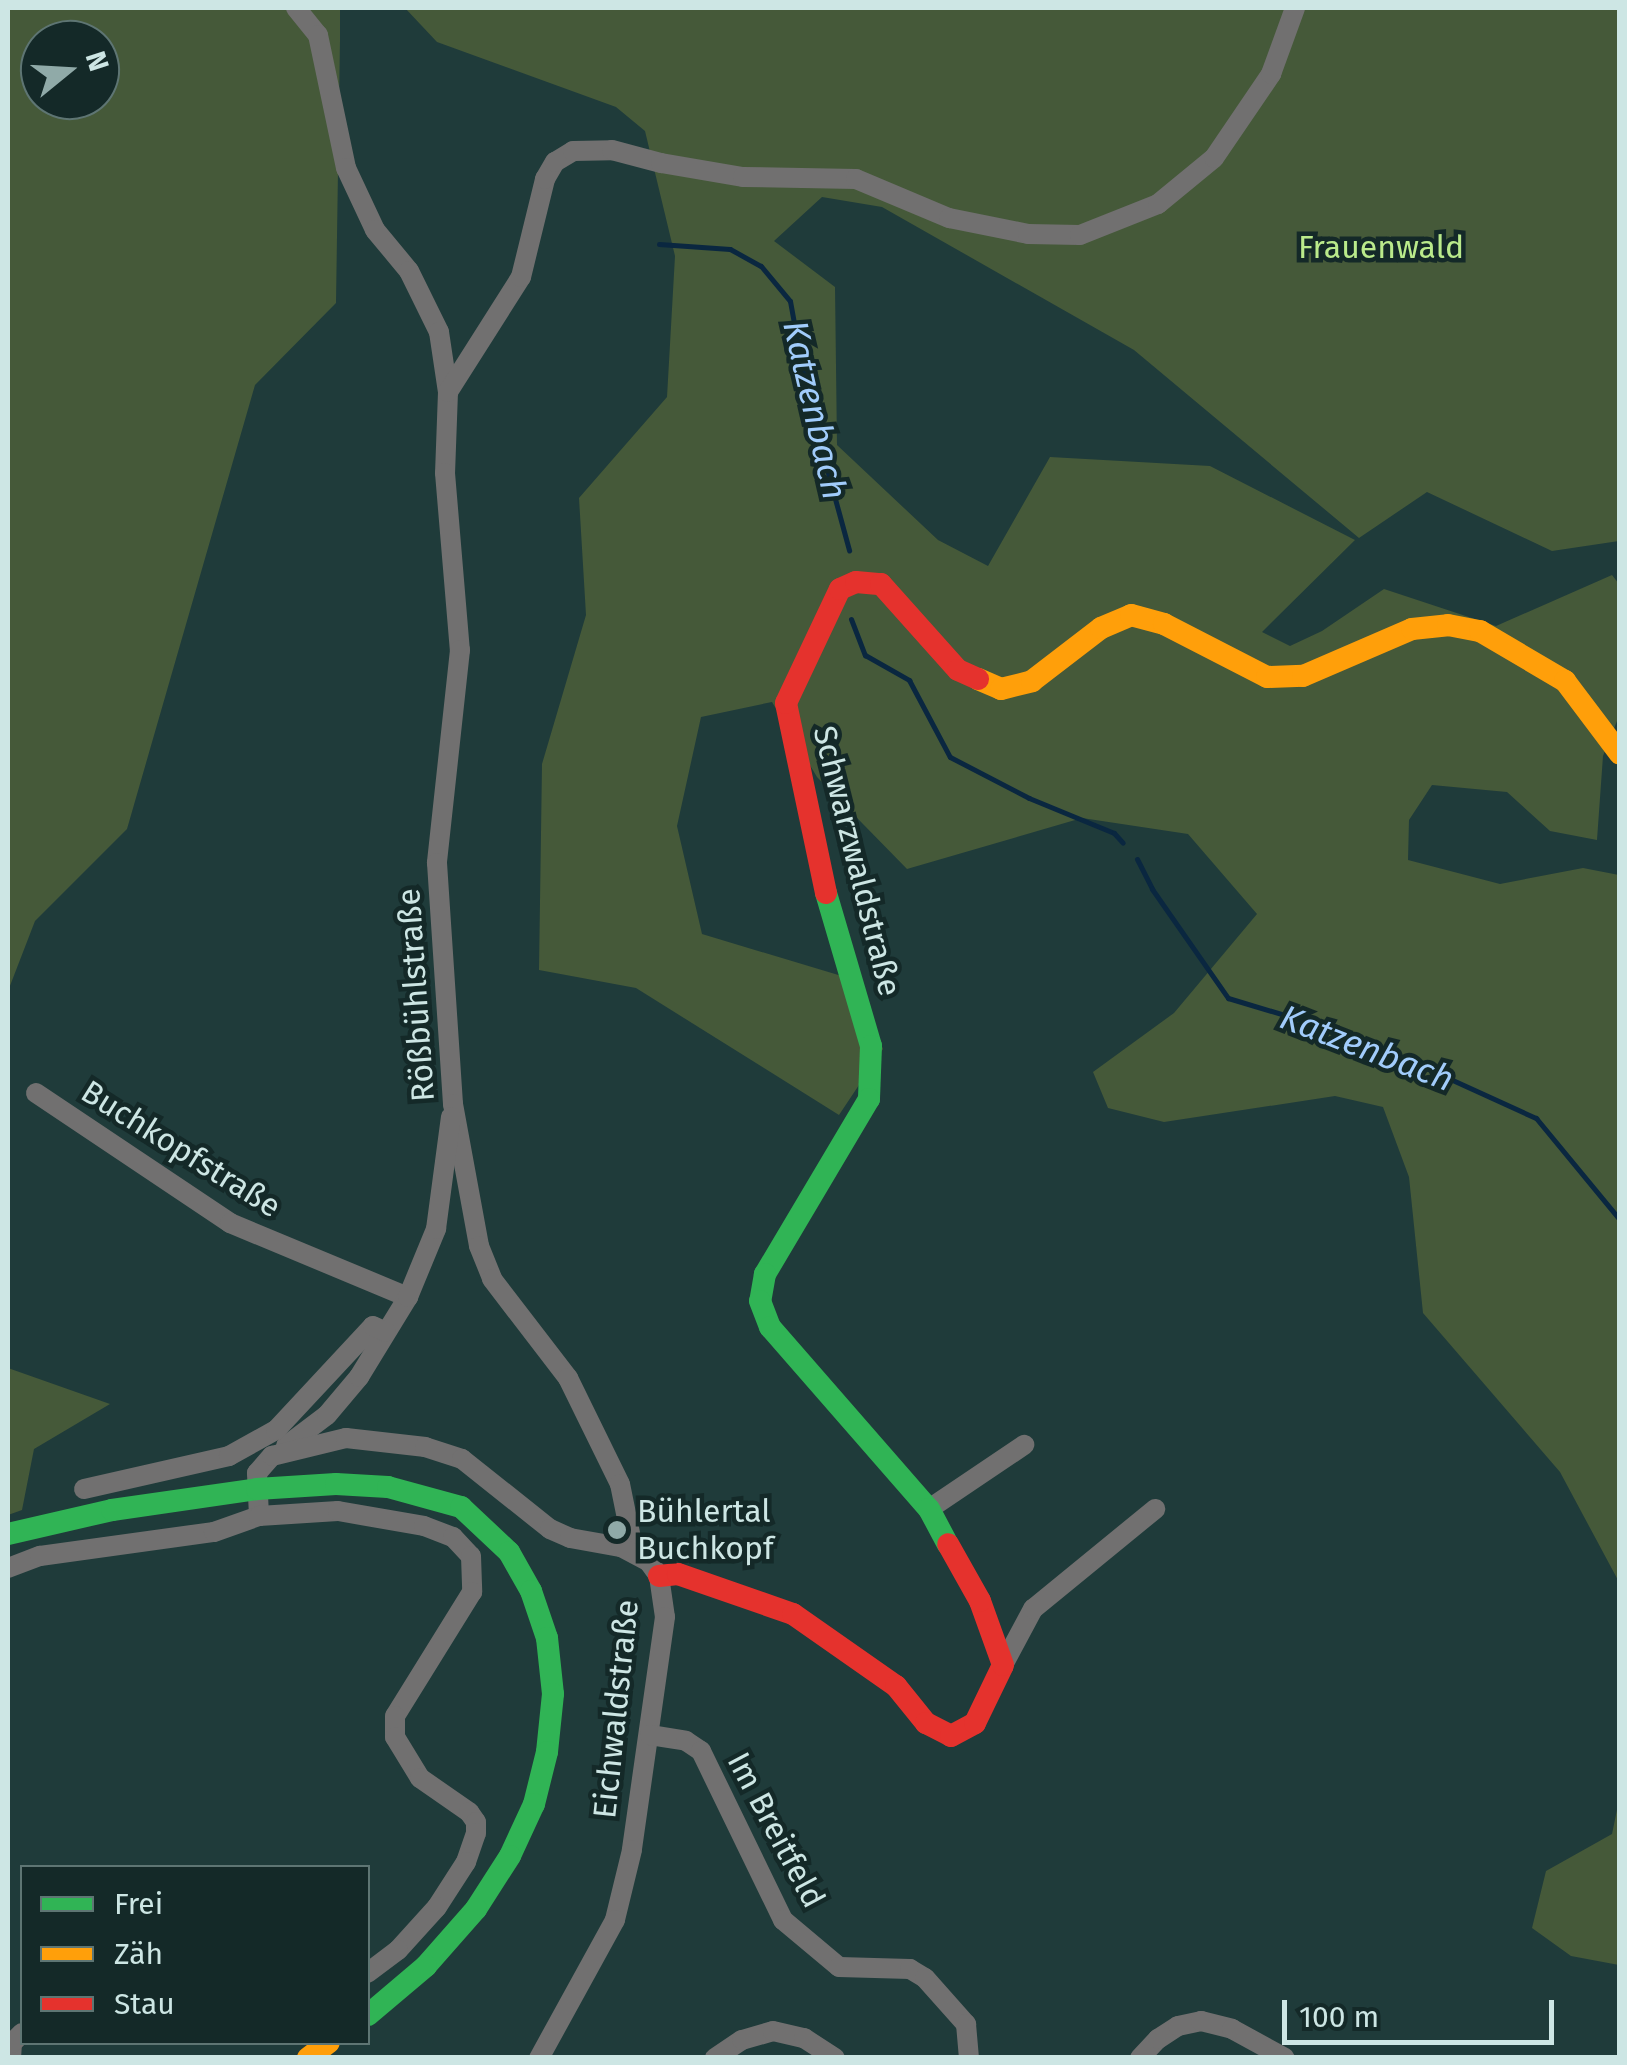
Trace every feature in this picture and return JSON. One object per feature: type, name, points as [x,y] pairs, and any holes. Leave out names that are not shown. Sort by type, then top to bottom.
[{"type":"street","name":"Rößbühlstraße","points":[[296,8],[318,35],[346,168],[375,230],[409,271],[440,332],[448,392],[445,474],[460,650],[437,863],[453,1104],[479,1246],[492,1279],[568,1378],[620,1484],[634,1552]]},
{"type":"street","points":[[448,392],[521,277],[545,179],[555,162],[573,151],[612,150],[661,164],[744,176],[856,179],[949,218],[1028,234],[1080,235],[1158,204],[1214,158],[1270,74],[1295,8]]},
{"type":"street","name":"Schwarzwaldstraße","points":[[1002,1665],[980,1601],[929,1509],[770,1327],[760,1302],[764,1274],[869,1099],[870,1046],[814,853],[786,703],[812,640],[840,590],[856,582],[881,584],[958,670],[1002,689],[1032,681],[1101,628],[1130,616],[1164,624],[1267,677],[1303,676],[1412,629],[1448,625],[1480,631],[1564,681],[1620,754]]},
{"type":"street","name":"Buchkopfstraße","points":[[36,1093],[230,1223],[408,1297]]},
{"type":"street","points":[[259,1516],[258,1473],[272,1456],[327,1415],[359,1376],[408,1297],[436,1229],[453,1104]]},
{"type":"street","points":[[84,1490],[230,1456],[276,1430],[373,1326],[386,1332]]},
{"type":"street","name":"Eichwaldstraße","points":[[272,1456],[346,1438],[424,1447],[462,1458],[550,1529],[570,1538],[634,1552],[649,1562],[659,1576],[665,1617],[650,1736],[632,1850],[615,1920],[539,2058]]},
{"type":"street","points":[[929,1509],[1024,1445]]},
{"type":"street","name":"Eichwaldstraße","points":[[8,1534],[112,1510],[257,1489],[336,1484],[388,1487],[461,1507],[509,1552],[532,1591],[547,1638],[553,1694],[547,1752],[534,1804],[510,1856],[476,1909],[426,1966],[370,2013]]},
{"type":"street","points":[[659,1576],[678,1574],[792,1614],[896,1686],[926,1723],[950,1736],[975,1722],[1033,1609],[1155,1509]]},
{"type":"street","points":[[8,1568],[40,1556],[214,1532],[259,1516],[338,1511],[424,1526],[453,1537],[471,1556],[472,1592],[396,1716],[395,1738],[420,1778],[469,1812],[476,1822],[476,1833],[466,1862],[437,1907],[398,1950],[370,1971]]},
{"type":"street","name":"Im Breitfeld","points":[[650,1736],[686,1741],[701,1752],[783,1920],[839,1967],[885,1966],[910,1970],[925,1978],[966,2024],[969,2058]]},
{"type":"street","points":[[1140,2058],[1158,2038],[1178,2026],[1201,2021],[1232,2028],[1285,2058]]},
{"type":"street","points":[[715,2058],[742,2040],[773,2031],[804,2038],[835,2058]]},
{"type":"street","points":[[11,2058],[12,2043],[20,2035]]},
{"type":"green space","points":[[8,8],[340,8],[336,303],[255,385],[127,829],[35,921],[8,991]]},
{"type":"green space","name":"Frauenwald","points":[[405,8],[1619,8],[1619,541],[1552,551],[1427,492],[1359,538],[1134,350],[882,207],[822,197],[774,241],[835,287],[837,445],[938,540],[988,566],[1050,457],[1210,466],[1355,540],[1262,632],[1290,646],[1322,631],[1384,589],[1496,626],[1612,575],[1619,584],[1619,716],[1603,756],[1597,840],[1550,831],[1507,792],[1432,785],[1409,820],[1408,860],[1500,884],[1583,868],[1619,875],[1619,1582],[1560,1472],[1423,1313],[1409,1177],[1383,1107],[1335,1096],[1164,1122],[1108,1108],[1093,1072],[1174,1013],[1257,914],[1188,834],[1082,818],[907,869],[817,777],[772,702],[701,717],[677,826],[702,934],[855,980],[883,1049],[839,1115],[636,988],[539,970],[542,764],[586,615],[579,498],[667,397],[675,256],[645,131],[616,107],[437,42]]},
{"type":"green space","points":[[8,1368],[110,1404],[34,1449],[22,1510],[8,1515]]},
{"type":"green space","points":[[1619,1800],[1619,1965],[1571,1956],[1532,1928],[1546,1871],[1612,1834]]},
{"type":"waterway","name":"Katzenbach","points":[[659,244],[730,249],[761,266],[790,301],[808,400],[849,550]]},
{"type":"waterway","name":"Katzenbach","points":[[851,619],[865,655],[909,680],[950,757],[1029,798],[1114,833],[1123,843]]},
{"type":"waterway","name":"Katzenbach","points":[[1137,859],[1152,889],[1228,998],[1358,1037],[1536,1118],[1620,1220]]},
{"type":"traffic: fast","points":[[826,893],[871,1046],[869,1099],[765,1274],[760,1301],[770,1327],[929,1509],[948,1544]]},
{"type":"traffic: fast","points":[[8,1534],[112,1510],[257,1489],[336,1484],[388,1487],[461,1507],[509,1552],[531,1591],[547,1638],[553,1694],[547,1752],[534,1804],[510,1856],[476,1909],[426,1966],[370,2013]]},
{"type":"traffic: slow","points":[[978,679],[1001,689],[1032,681],[1101,628],[1131,615],[1164,624],[1267,677],[1303,676],[1412,629],[1448,625],[1480,631],[1565,681],[1620,754]]},
{"type":"traffic: slow","points":[[308,2058],[325,2045]]},
{"type":"traffic: jam","points":[[826,893],[786,703],[840,589],[856,582],[881,584],[958,670],[978,679]]},
{"type":"traffic: jam","points":[[659,1576],[678,1574],[793,1614],[896,1686],[926,1723],[951,1736],[975,1723],[1003,1665],[980,1601],[948,1544]]},
{"type":"place","name":"Bühlertal Buchkopf","points":[[617,1530]]}]
